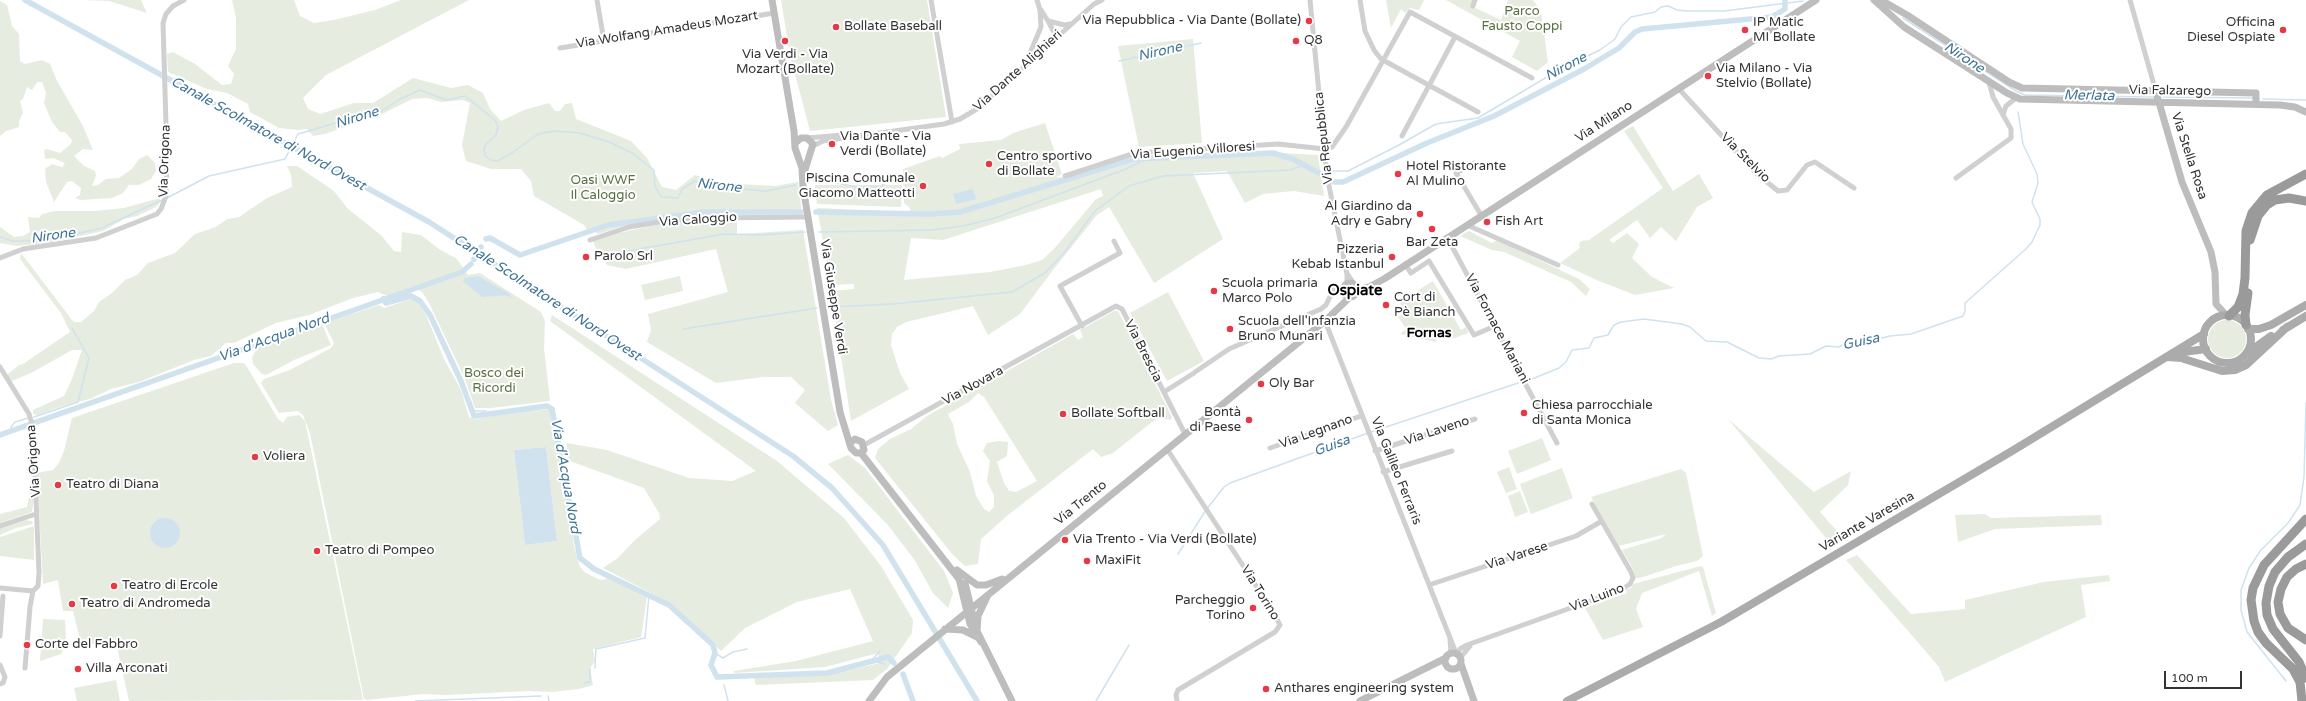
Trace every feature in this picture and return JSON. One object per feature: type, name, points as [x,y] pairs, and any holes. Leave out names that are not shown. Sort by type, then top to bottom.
[{"type":"highway","points":[[2228,316],[2238,307],[2243,294],[2245,278],[2246,231],[2249,219],[2263,199],[2287,183],[2306,174]]},
{"type":"highway","points":[[2247,327],[2245,315],[2250,278],[2250,244],[2255,221],[2264,209],[2275,200],[2289,198],[2306,201]]},
{"type":"highway","points":[[2302,701],[2300,682],[2293,669],[2266,643],[2258,632],[2254,620],[2251,600],[2253,588],[2264,565],[2306,519]]},
{"type":"highway","points":[[2306,544],[2288,557],[2275,572],[2268,586],[2266,603],[2267,615],[2273,629],[2299,662],[2306,678]]},
{"type":"highway","points":[[2306,564],[2296,569],[2287,577],[2281,589],[2278,602],[2280,614],[2288,628],[2306,640]]},
{"type":"main road","points":[[2247,327],[2259,329],[2271,325],[2306,305]]},
{"type":"main road","points":[[2244,356],[2251,341],[2247,327],[2240,320],[2228,316],[2212,321],[2204,334],[2206,350],[2213,358],[2225,363],[2233,362],[2244,356],[2273,335],[2306,316]]},
{"type":"main road","points":[[2165,358],[2181,358],[2222,371],[2237,370],[2246,365],[2287,327]]},
{"type":"main road","name":"Variante Varesina","points":[[1567,701],[1721,622],[2012,452],[2204,334]]},
{"type":"main road","name":"Variante Varesina","points":[[2174,353],[2206,350]]},
{"type":"street","name":"Via Origona","points":[[0,258],[23,249],[96,238],[157,214],[166,196],[163,23],[166,14],[173,6],[184,0]]},
{"type":"street","points":[[597,0],[604,41]]},
{"type":"street","points":[[772,0],[795,148],[798,154],[804,156],[810,154],[813,146],[805,137],[790,112]]},
{"type":"street","points":[[931,0],[952,122]]},
{"type":"street","points":[[1037,0],[1040,10],[1040,42],[1044,48]]},
{"type":"street","name":"Via Dante Alighieri","points":[[813,146],[823,141],[856,135],[952,122],[977,109],[1071,24],[1094,4],[1102,0]]},
{"type":"street","name":"Via Repubblica","points":[[1310,0],[1332,209],[1350,289]]},
{"type":"street","points":[[1360,0],[1365,31],[1374,50],[1383,60],[1478,112]]},
{"type":"street","name":"Via Milano","points":[[1314,329],[1325,321],[1350,289],[1365,285],[1405,264],[1447,238],[1816,0]]},
{"type":"street","name":"Via Falzarego","points":[[1874,0],[1904,27],[2016,98],[2028,100],[2256,104],[2290,106],[2306,112]]},
{"type":"street","name":"Via Falzarego","points":[[1881,0],[2019,87],[2035,90],[2256,93],[2256,104]]},
{"type":"street","name":"Via Stella Rosa","points":[[2130,0],[2182,182],[2211,252],[2215,272],[2216,304],[2228,316]]},
{"type":"street","points":[[1040,10],[1048,21],[1054,34],[1054,40]]},
{"type":"street","points":[[1325,149],[1332,147],[1339,139],[1410,12],[1532,78]]},
{"type":"street","name":"Via Wolfang Amadeus Mozart","points":[[560,48],[774,13]]},
{"type":"street","points":[[1048,21],[1064,26],[1071,24]]},
{"type":"street","points":[[1024,68],[1040,33]]},
{"type":"street","points":[[1402,136],[1455,36]]},
{"type":"street","points":[[1956,178],[2010,140],[2011,129],[1992,95],[1989,82]]},
{"type":"street","name":"Via Stelvio","points":[[1678,88],[1757,174],[1778,191],[1787,190],[1807,165],[1815,162],[1854,188]]},
{"type":"street","points":[[2003,115],[2006,106],[2016,98]]},
{"type":"street","name":"Via Dante Alighieri","points":[[805,137],[856,135]]},
{"type":"street","points":[[795,142],[805,137]]},
{"type":"street","name":"Via Eugenio Villoresi","points":[[1065,176],[1135,153],[1278,144],[1325,149]]},
{"type":"street","name":"Via Giuseppe Verdi","points":[[798,154],[842,421],[852,441]]},
{"type":"street","name":"Via Giuseppe Verdi","points":[[802,177],[810,154]]},
{"type":"street","points":[[1474,163],[1456,174],[1481,216]]},
{"type":"street","points":[[2287,183],[2306,170]]},
{"type":"street","name":"Via Caloggio","points":[[590,240],[629,227],[659,222],[705,218],[808,217]]},
{"type":"street","points":[[1467,225],[1558,265]]},
{"type":"street","name":"Via Fornace Mariani","points":[[1447,238],[1557,442]]},
{"type":"street","points":[[1082,326],[1060,286],[1120,253],[1114,241]]},
{"type":"street","points":[[1405,264],[1411,273],[1429,262],[1474,335],[1495,326]]},
{"type":"street","points":[[1164,392],[1229,349],[1326,305],[1333,290],[1350,289]]},
{"type":"street","points":[[1314,329],[1350,289]]},
{"type":"street","name":"Via Brescia","points":[[1082,326],[1114,307],[1120,308],[1185,434]]},
{"type":"street","name":"Via Galileo Ferraris","points":[[1325,321],[1383,472],[1447,629],[1455,657],[1474,701]]},
{"type":"street","name":"Via Novara","points":[[864,445],[1082,326]]},
{"type":"street","name":"Via Trento","points":[[869,701],[887,677],[1314,329]]},
{"type":"street","name":"Via Origona","points":[[0,367],[32,420],[33,426],[38,586],[33,591],[30,607],[25,668]]},
{"type":"street","name":"Via Legnano","points":[[1270,448],[1361,416]]},
{"type":"street","name":"Via Laveno","points":[[1375,451],[1475,419]]},
{"type":"street","points":[[861,453],[864,450],[864,445],[859,440],[852,441],[854,452],[861,453],[959,579],[978,637],[1012,701]]},
{"type":"street","name":"Via Torino","points":[[1167,449],[1279,621],[1280,627],[1275,632],[1178,690],[1176,701]]},
{"type":"street","points":[[1383,472],[1452,451]]},
{"type":"street","name":"Via Luino","points":[[1455,657],[1476,642],[1622,590],[1630,584],[1633,578],[1631,572],[1592,504]]},
{"type":"street","points":[[0,526],[36,514]]},
{"type":"street","name":"Via Varese","points":[[1429,585],[1576,536],[1602,521]]},
{"type":"street","points":[[946,561],[973,584],[981,585],[1010,576]]},
{"type":"street","points":[[946,561],[956,578],[962,602],[955,621]]},
{"type":"street","points":[[959,573],[967,587],[970,609]]},
{"type":"street","points":[[2,589],[33,591]]},
{"type":"street","points":[[978,637],[981,609],[989,594]]},
{"type":"street","points":[[0,636],[3,596]]},
{"type":"street","points":[[945,629],[963,630],[978,637]]},
{"type":"street","points":[[1360,701],[1427,667],[1455,657]]},
{"type":"street","points":[[1450,668],[1455,657]]},
{"type":"street","points":[[1427,667],[1439,665],[1450,668],[1458,668],[1455,657]]},
{"type":"street","points":[[0,665],[5,677],[4,683],[0,684]]},
{"type":"street","name":"Via Galileo Ferraris","points":[[1450,668],[1463,679],[1470,690]]},
{"type":"green space","points":[[84,0],[141,0],[147,13],[109,1]]},
{"type":"green space","name":"Oasi WWF Il Caloggio","points":[[232,0],[294,0],[300,16],[314,23],[334,20],[375,10],[401,0],[469,0],[326,75],[303,98],[308,109],[320,114],[354,103],[373,103],[413,78],[451,88],[468,85],[483,93],[490,109],[501,121],[524,110],[549,103],[555,111],[560,111],[565,104],[572,103],[576,119],[631,141],[647,158],[662,187],[676,190],[695,175],[719,183],[775,186],[798,182],[802,214],[705,215],[627,225],[598,234],[593,230],[588,231],[584,225],[534,196],[531,181],[521,169],[491,169],[466,161],[462,145],[470,103],[463,100],[441,102],[427,98],[412,99],[382,114],[325,134],[313,136],[307,129],[298,130],[279,128],[250,112],[248,104],[227,93],[207,89],[168,72],[167,54],[173,52],[195,64],[222,85],[231,84],[234,74],[228,66],[236,49],[236,18]]},
{"type":"green space","points":[[781,0],[927,0],[946,117],[810,131],[790,55]]},
{"type":"green space","points":[[1386,0],[1424,0],[1419,10],[1410,8],[1405,13],[1401,9],[1391,28]]},
{"type":"green space","name":"Parco Fausto Coppi","points":[[1446,0],[1473,0],[1471,6],[1501,20],[1508,0],[1533,0],[1541,11],[1548,62],[1537,71],[1512,57],[1520,41]]},
{"type":"green space","points":[[0,1],[7,5],[12,26],[19,34],[20,61],[25,64],[42,60],[50,64],[57,81],[83,126],[93,150],[83,149],[74,156],[84,166],[95,171],[96,176],[92,186],[98,185],[106,179],[119,178],[132,169],[139,159],[147,155],[155,163],[156,171],[151,179],[139,185],[129,185],[123,193],[112,198],[81,200],[75,198],[80,195],[81,188],[72,181],[67,182],[54,202],[46,182],[45,169],[52,164],[62,167],[65,163],[53,158],[45,159],[44,150],[47,149],[60,153],[71,144],[72,140],[65,132],[60,132],[52,122],[44,103],[46,93],[42,82],[37,82],[32,90],[27,87],[23,99],[20,101],[23,113],[19,121],[19,127],[6,131],[0,136]]},
{"type":"green space","points":[[1193,39],[1202,143],[1139,147],[1118,46]]},
{"type":"green space","points":[[1045,123],[1062,174],[1056,177],[1069,178],[1132,158],[1264,152],[1318,155],[1324,196],[1294,191],[1263,194],[1245,203],[1227,171],[1193,173],[1223,239],[1154,283],[1109,207],[1097,215],[1020,314],[988,335],[973,306],[906,322],[897,327],[892,334],[891,345],[900,373],[909,389],[851,421],[831,291],[854,289],[854,284],[831,285],[817,208],[910,212],[910,208],[904,203],[903,169],[940,156],[942,158],[960,149],[959,144],[1001,140],[1013,133]],"holes":[[[1101,189],[1103,196],[1096,199],[1054,249],[1042,260],[1026,265],[990,272],[904,280],[911,238],[943,240]]]},
{"type":"green space","points":[[1633,126],[1673,191],[1699,174],[1713,198],[1697,207],[1676,241],[1661,227],[1650,238],[1637,220],[1609,240],[1613,243],[1627,233],[1639,244],[1632,258],[1652,277],[1674,288],[1635,295],[1599,281],[1560,263],[1580,248],[1579,244],[1581,241],[1589,240],[1663,188],[1624,131]]},
{"type":"green space","name":"Bosco dei Ricordi","points":[[287,166],[297,166],[334,191],[348,209],[381,235],[394,251],[401,252],[402,232],[421,235],[439,249],[457,259],[468,275],[480,273],[541,312],[545,321],[544,348],[550,401],[491,408],[475,408],[465,379],[430,305],[423,293],[415,287],[387,296],[378,292],[353,298],[309,315],[276,323],[234,343],[226,343],[211,356],[194,360],[139,382],[111,389],[90,399],[62,406],[38,415],[33,414],[33,410],[64,396],[72,379],[82,350],[72,350],[33,372],[12,381],[8,377],[8,374],[19,365],[23,364],[70,332],[61,313],[20,259],[21,253],[72,320],[75,322],[81,322],[94,311],[99,302],[112,293],[125,280],[137,275],[148,263],[175,253],[195,234],[216,227],[227,219],[239,217],[267,198],[292,187],[291,174]]},
{"type":"green space","points":[[815,185],[902,185],[901,207],[817,204]]},
{"type":"green space","points":[[160,198],[159,204],[154,208],[137,216],[124,219],[103,231],[53,242],[17,246],[0,243],[0,227],[14,237],[23,236],[30,232],[28,217],[39,218],[42,214],[55,211],[95,211],[124,208]]},
{"type":"green space","points":[[737,219],[737,234],[803,230],[831,400],[838,425],[828,431],[795,403],[805,390],[791,377],[763,377],[716,383],[647,342],[651,330],[648,314],[728,292],[716,249],[626,269],[607,265],[596,249],[593,241],[618,233],[656,225],[704,220]]},
{"type":"green space","points":[[1469,231],[1492,243],[1497,240],[1579,279],[1590,289],[1586,296],[1571,282],[1504,252],[1492,250],[1460,236]]},
{"type":"green space","points":[[680,276],[683,291],[645,300],[641,285]]},
{"type":"green space","points":[[1433,281],[1461,330],[1466,327],[1468,333],[1455,338],[1437,336],[1436,342],[1400,334],[1406,329],[1398,317],[1406,312],[1399,302]]},
{"type":"green space","points":[[1168,292],[1204,361],[1167,381],[1130,313]]},
{"type":"green space","points":[[411,299],[419,303],[426,315],[444,359],[461,390],[469,417],[475,419],[516,412],[550,409],[566,485],[574,546],[580,567],[584,572],[598,579],[603,580],[608,578],[647,597],[641,637],[593,649],[595,661],[590,668],[593,685],[579,689],[552,692],[529,691],[446,695],[423,694],[367,700],[364,699],[310,433],[303,415],[298,411],[279,413],[261,383],[264,379],[290,370],[331,348],[334,343],[324,323],[379,305],[384,308]],"holes":[[[546,447],[557,541],[525,545],[514,450]]]},
{"type":"green space","points":[[1114,311],[1118,311],[1172,417],[1171,420],[1160,418],[1152,422],[1113,453],[1101,457],[1093,449],[1008,515],[981,539],[978,564],[965,566],[953,555],[875,458],[878,449],[890,439],[911,429],[927,416],[1073,334],[1078,340],[1083,337],[1080,330]],"holes":[[[978,393],[984,397],[1037,481],[1016,492],[1009,491],[1004,483],[997,462],[1007,456],[1008,442],[998,441],[987,443],[983,451],[990,461],[987,481],[994,495],[994,507],[989,512],[984,509],[976,496],[970,472],[957,444],[953,424],[948,414],[969,402]]]},
{"type":"green space","points":[[552,315],[777,461],[844,518],[881,566],[913,620],[912,633],[887,669],[873,680],[756,685],[754,678],[827,675],[880,663],[878,653],[825,667],[734,673],[734,671],[796,661],[873,641],[850,589],[797,602],[745,628],[721,651],[670,603],[603,568],[618,558],[635,540],[660,519],[659,513],[644,488],[567,460],[567,443],[607,450],[689,478],[732,481],[756,471],[550,321]]},
{"type":"green space","points":[[2223,320],[2231,320],[2243,329],[2246,339],[2243,349],[2237,355],[2231,358],[2223,358],[2211,349],[2208,343],[2208,335],[2217,323]]},
{"type":"green space","points":[[322,324],[331,345],[294,360],[266,375],[262,374],[253,364],[252,358],[257,348]]},
{"type":"green space","points":[[234,363],[244,363],[278,419],[283,423],[287,417],[299,415],[305,421],[363,700],[129,701],[115,638],[82,647],[73,611],[63,611],[58,580],[43,584],[37,473],[53,470],[59,463],[64,451],[72,418]]},
{"type":"green space","points":[[1728,419],[1814,492],[1851,471],[1848,485],[1820,512],[1843,538],[1831,544]]},
{"type":"green space","points":[[1542,438],[1551,460],[1517,474],[1508,451]]},
{"type":"green space","points":[[848,455],[865,468],[944,571],[953,593],[948,608],[933,593],[914,559],[887,524],[828,464]]},
{"type":"green space","points":[[1509,467],[1517,489],[1506,493],[1497,472]]},
{"type":"green space","points":[[1562,468],[1573,498],[1531,514],[1520,484]]},
{"type":"green space","points":[[1681,469],[1686,473],[1703,556],[1697,561],[1676,566],[1640,578],[1635,578],[1634,571],[1622,550],[1662,538],[1666,534],[1619,546],[1591,497]]},
{"type":"green space","points":[[32,482],[34,497],[32,512],[0,523],[0,514],[27,507]]},
{"type":"green space","points":[[1520,491],[1528,512],[1515,517],[1508,496]]},
{"type":"green space","points":[[1985,514],[1991,518],[2101,515],[2102,525],[1995,529],[1958,542],[1955,515]]},
{"type":"green space","points":[[26,520],[32,521],[33,524],[16,528],[0,535],[0,528]]},
{"type":"green space","points":[[34,526],[34,560],[0,556],[0,537]]},
{"type":"green space","points":[[1857,555],[1911,614],[1965,609],[1965,600],[2044,582],[2109,575],[2110,581],[2081,585],[2086,617],[1945,682],[1939,667],[1846,560]]},
{"type":"green space","points":[[1701,566],[1703,567],[1716,613],[1712,616],[1699,571],[1642,593],[1636,609],[1643,627],[1603,640],[1585,608],[1627,593],[1626,590],[1631,588],[1633,584]]},
{"type":"green space","points":[[43,619],[65,620],[66,643],[61,654],[40,661]]},
{"type":"green space","points":[[116,680],[120,701],[77,701],[74,688]]},
{"type":"water","points":[[973,189],[976,199],[956,204],[953,194]]},
{"type":"water","points":[[478,276],[508,293],[513,299],[506,295],[482,297],[463,281],[465,278]]},
{"type":"water","points":[[546,447],[557,541],[525,545],[514,450]]},
{"type":"water","points":[[165,518],[176,522],[180,533],[176,544],[165,548],[154,544],[150,533],[154,522]]},
{"type":"waterway","name":"Canale Scolmatore di Nord Ovest","points":[[25,0],[429,222],[793,456],[832,488],[883,545],[977,701]]},
{"type":"waterway","points":[[1334,182],[1343,182],[1427,143],[1494,116],[1584,69],[1619,48],[1635,32],[1642,29],[1772,17],[1785,9],[1785,0]]},
{"type":"waterway","name":"Nirone","points":[[1331,171],[1348,171],[1436,124],[1478,118],[1562,68],[1600,50],[1615,39],[1621,27],[1631,17],[1655,12],[1661,7],[1668,6],[1677,10],[1687,11],[1724,11],[1803,1]]},
{"type":"waterway","name":"Nirone","points":[[1903,18],[2016,91],[2025,95],[2153,97]]},
{"type":"waterway","name":"Nirone","points":[[1119,61],[1201,43]]},
{"type":"waterway","name":"Nirone","points":[[167,198],[209,176],[285,159],[298,134],[353,118],[379,113],[400,99],[420,90],[446,100],[465,96],[495,120],[498,127],[496,135],[486,144],[484,149],[485,156],[491,160],[497,161],[509,155],[538,134],[555,131],[580,133],[609,142],[632,153],[654,170],[655,186],[661,197],[678,198],[682,189],[695,181],[717,187],[766,191],[796,185]]},
{"type":"waterway","name":"Merlata","points":[[2163,97],[2254,98]]},
{"type":"waterway","name":"Merlata","points":[[2263,99],[2306,100]]},
{"type":"waterway","name":"Guisa","points":[[1527,381],[1559,368],[1566,362],[1572,350],[1589,348],[1594,338],[1608,335],[1614,325],[1621,322],[1644,319],[1682,324],[1690,327],[1706,341],[1727,342],[1759,358],[1771,359],[1779,356],[1810,354],[1826,346],[1839,347],[1849,341],[1911,334],[1963,316],[1965,311],[1965,303],[2027,248],[2032,242],[2040,225],[2040,219],[2032,202],[2038,183],[2037,174],[2023,144],[2018,112]]},
{"type":"waterway","points":[[816,212],[930,214],[960,212],[1133,159],[1273,153],[1293,159],[1319,173]]},
{"type":"waterway","points":[[819,232],[931,230],[963,226],[995,218],[1126,169],[1146,159]]},
{"type":"waterway","points":[[832,307],[893,304],[1012,292],[1045,273],[1064,253],[1095,211],[1129,186],[1163,176],[1290,170],[1304,165]]},
{"type":"waterway","name":"Nirone","points":[[813,181],[822,180],[857,187],[872,187],[881,186],[892,179],[901,177]]},
{"type":"waterway","name":"Nirone","points":[[0,237],[12,241],[49,240],[102,228],[162,200]]},
{"type":"waterway","points":[[486,239],[490,238],[520,255],[608,225],[705,212],[801,212]]},
{"type":"waterway","points":[[628,251],[724,234],[760,235],[805,232]]},
{"type":"waterway","name":"Canale Scolmatore di Nord Ovest","points":[[474,259],[481,247]]},
{"type":"waterway","name":"Via d'Acqua Nord","points":[[0,435],[462,272],[471,264]]},
{"type":"waterway","name":"Via d'Acqua Nord","points":[[383,299],[386,303],[411,296],[420,301],[430,315],[461,381],[474,416],[547,406],[552,409],[580,558],[594,569],[669,605],[713,645],[715,653],[711,665],[717,677],[827,673],[888,657],[894,663]]},
{"type":"waterway","points":[[683,329],[817,308]]},
{"type":"waterway","points":[[34,417],[78,402],[89,358],[72,328]]},
{"type":"waterway","name":"Guisa","points":[[1178,554],[1206,510],[1224,487],[1230,483],[1368,433],[1518,383]]},
{"type":"waterway","points":[[2286,681],[2247,632],[2241,610],[2241,590],[2249,568],[2261,550],[2288,523],[2300,505],[2304,477],[2306,403]]},
{"type":"waterway","points":[[472,411],[486,411]]},
{"type":"waterway","points":[[12,431],[11,427],[15,422],[28,418]]},
{"type":"waterway","points":[[595,668],[596,649],[645,638],[649,595]]},
{"type":"waterway","name":"Guisa","points":[[1096,701],[1129,645]]},
{"type":"waterway","points":[[715,653],[723,658],[733,652],[747,649]]},
{"type":"waterway","name":"Via d'Acqua Nord","points":[[870,662],[880,651]]},
{"type":"waterway","name":"Via d'Acqua Nord","points":[[873,661],[885,664]]},
{"type":"waterway","points":[[584,683],[590,682],[590,669]]},
{"type":"waterway","name":"Via d'Acqua Nord","points":[[903,674],[913,701]]},
{"type":"waterway","points":[[724,685],[728,701]]},
{"type":"waterway","points":[[415,701],[541,696]]},
{"type":"waterway","points":[[548,696],[549,701]]},
{"type":"place","name":"Via Repubblica - Via Dante (Bollate)","points":[[1309,21]]},
{"type":"place","name":"Bollate Baseball","points":[[836,27]]},
{"type":"place","name":"IP Matic MI Bollate","points":[[1745,30]]},
{"type":"place","name":"Officina Diesel Ospiate","points":[[2283,30]]},
{"type":"place","name":"Via Verdi - Via Mozart (Bollate)","points":[[785,41]]},
{"type":"place","name":"Q8","points":[[1296,41]]},
{"type":"place","name":"Via Milano - Via Stelvio (Bollate)","points":[[1708,76]]},
{"type":"place","name":"Via Dante - Via Verdi (Bollate)","points":[[832,144]]},
{"type":"place","name":"Centro sportivo di Bollate","points":[[989,164]]},
{"type":"place","name":"Hotel Ristorante Al Mulino","points":[[1398,174]]},
{"type":"place","name":"Piscina Comunale Giacomo Matteotti","points":[[923,186]]},
{"type":"place","name":"Al Giardino da Adry e Gabry","points":[[1420,214]]},
{"type":"place","name":"Fish Art","points":[[1487,222]]},
{"type":"place","name":"Bar Zeta","points":[[1432,229]]},
{"type":"place","name":"Parolo Srl","points":[[586,257]]},
{"type":"place","name":"Pizzeria Kebab Istanbul","points":[[1392,257]]},
{"type":"place","name":"Scuola primaria Marco Polo","points":[[1214,291]]},
{"type":"place","name":"Cort di Pè Bianch","points":[[1386,305]]},
{"type":"place","name":"Scuola dell'Infanzia Bruno Munari","points":[[1230,329]]},
{"type":"place","name":"Oly Bar","points":[[1261,384]]},
{"type":"place","name":"Chiesa parrocchiale di Santa Monica","points":[[1524,413]]},
{"type":"place","name":"Bollate Softball","points":[[1063,414]]},
{"type":"place","name":"Bontà di Paese","points":[[1249,420]]},
{"type":"place","name":"Voliera","points":[[255,457]]},
{"type":"place","name":"Teatro di Diana","points":[[58,485]]},
{"type":"place","name":"Via Trento - Via Verdi (Bollate)","points":[[1065,540]]},
{"type":"place","name":"Teatro di Pompeo","points":[[317,551]]},
{"type":"place","name":"MaxiFit","points":[[1087,561]]},
{"type":"place","name":"Teatro di Ercole","points":[[114,586]]},
{"type":"place","name":"Teatro di Andromeda","points":[[72,604]]},
{"type":"place","name":"Parcheggio Torino","points":[[1253,608]]},
{"type":"place","name":"Corte del Fabbro","points":[[27,645]]},
{"type":"place","name":"Villa Arconati","points":[[78,669]]},
{"type":"place","name":"Anthares engineering system","points":[[1266,689]]},
{"type":"district","name":"Ospiate","points":[[1355,291]]},
{"type":"district","name":"Fornas","points":[[1429,333]]}]
